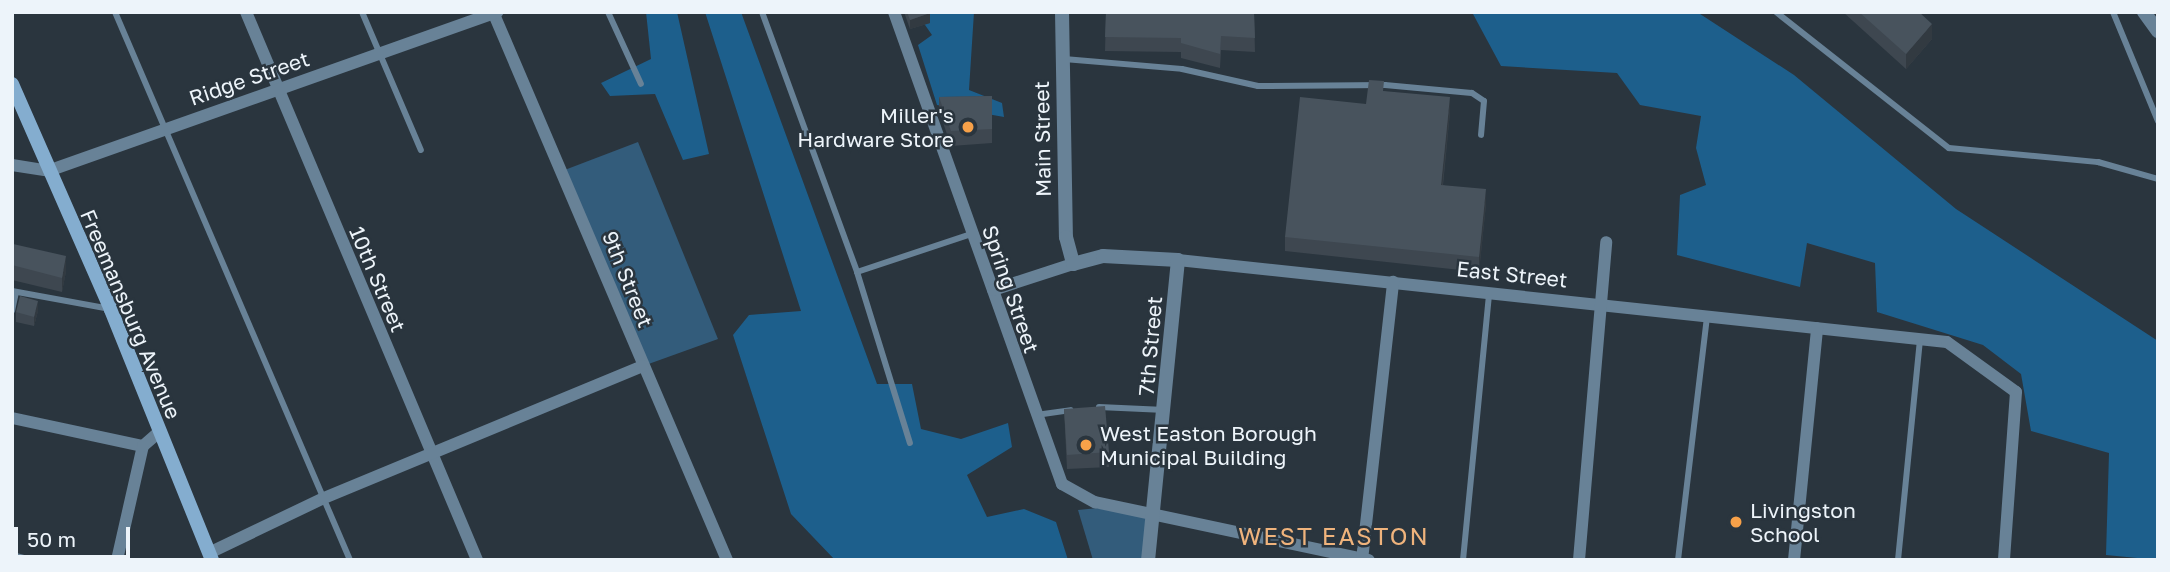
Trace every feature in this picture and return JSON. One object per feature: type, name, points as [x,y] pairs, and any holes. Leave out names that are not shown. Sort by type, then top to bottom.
[{"type":"main road","name":"Freemansburg Avenue","points":[[12,84],[111,310],[158,433],[210,556]]},
{"type":"street","name":"10th Street","points":[[246,12],[477,560]]},
{"type":"street","name":"Spring Street","points":[[894,12],[993,290],[1034,415],[1062,484],[1095,502],[1156,512],[1364,559]]},
{"type":"street","name":"Main Street","points":[[1062,12],[1066,237],[1073,264]]},
{"type":"street","points":[[2144,12],[2158,31]]},
{"type":"street","name":"Ridge Street","points":[[48,171],[165,127],[495,13]]},
{"type":"street","name":"9th Street","points":[[495,13],[727,560]]},
{"type":"street","points":[[12,165],[48,171]]},
{"type":"street","points":[[1579,560],[1606,243]]},
{"type":"street","name":"East Street","points":[[993,290],[1103,256],[1178,260],[1947,342],[2015,391],[2004,560]]},
{"type":"street","name":"7th Street","points":[[1148,560],[1156,512],[1178,260]]},
{"type":"street","points":[[1364,559],[1393,282]]},
{"type":"street","points":[[1794,560],[1817,328]]},
{"type":"street","points":[[210,556],[324,498],[643,366]]},
{"type":"street","points":[[12,418],[144,446]]},
{"type":"street","points":[[117,560],[144,446],[158,433]]},
{"type":"lane","points":[[115,12],[350,560]]},
{"type":"lane","points":[[362,12],[421,150]]},
{"type":"lane","points":[[608,12],[640,84]]},
{"type":"lane","points":[[762,12],[857,272],[910,443]]},
{"type":"lane","points":[[2113,12],[2158,121]]},
{"type":"lane","points":[[1780,14],[1949,148],[2098,162],[2158,178]]},
{"type":"lane","points":[[1062,59],[1182,69],[1258,86],[1385,85],[1472,93],[1484,101],[1481,135]]},
{"type":"lane","points":[[857,272],[971,234]]},
{"type":"lane","points":[[12,311],[14,292],[111,310]]},
{"type":"lane","points":[[1463,560],[1489,292]]},
{"type":"lane","points":[[1678,560],[1707,316]]},
{"type":"lane","points":[[1898,560],[1920,340]]},
{"type":"lane","points":[[1034,415],[1111,405],[1165,411]]},
{"type":"lane","points":[[12,555],[32,560]]},
{"type":"shaded area","points":[[646,12],[677,12],[709,154],[683,160],[655,94],[610,96],[601,83],[651,59]]},
{"type":"shaded area","points":[[705,12],[741,12],[877,384],[912,384],[921,429],[961,439],[1008,423],[1012,447],[967,475],[987,517],[1024,509],[1056,522],[1068,560],[835,560],[791,514],[733,335],[749,315],[801,311]]},
{"type":"shaded area","points":[[916,12],[974,12],[969,90],[1002,103],[1004,117],[937,105],[918,45],[932,35]]},
{"type":"shaded area","points":[[1697,12],[1794,75],[1956,209],[2158,341],[2158,560],[2106,555],[2109,453],[2031,431],[2021,374],[1983,345],[1877,312],[1875,263],[1807,243],[1800,287],[1677,255],[1680,195],[1706,185],[1696,148],[1701,116],[1640,105],[1617,73],[1501,66],[1473,14]]},
{"type":"shaded area","points":[[638,142],[718,339],[643,366],[562,171]]},
{"type":"shaded area","points":[[1118,506],[1156,512],[1150,560],[1093,560],[1078,510]]},
{"type":"building","points":[[907,12],[930,12],[930,13],[910,20]]},
{"type":"building","points":[[1106,12],[1254,12],[1255,38],[1221,36],[1220,54],[1181,43],[1181,38],[1105,37]]},
{"type":"building","points":[[1859,12],[1919,12],[1932,24],[1906,54]]},
{"type":"building","points":[[1369,80],[1384,81],[1383,91],[1450,97],[1441,185],[1486,189],[1479,257],[1285,237],[1300,97],[1366,104]]},
{"type":"building","points":[[992,96],[992,129],[951,131],[939,97]]},
{"type":"building","points":[[13,244],[66,256],[62,278],[12,265]]},
{"type":"building","points":[[20,296],[38,301],[34,317],[16,312]]},
{"type":"building","name":"West Easton Borough Municipal Building","points":[[1105,406],[1109,452],[1067,455],[1064,409]]},
{"type":"place","name":"Miller's Hardware Store","points":[[968,127]]},
{"type":"place","name":"West Easton Borough Municipal Building","points":[[1086,445]]},
{"type":"place","name":"Livingston School","points":[[1736,522]]},
{"type":"district","name":"WEST EASTON","points":[[1334,536]]}]
